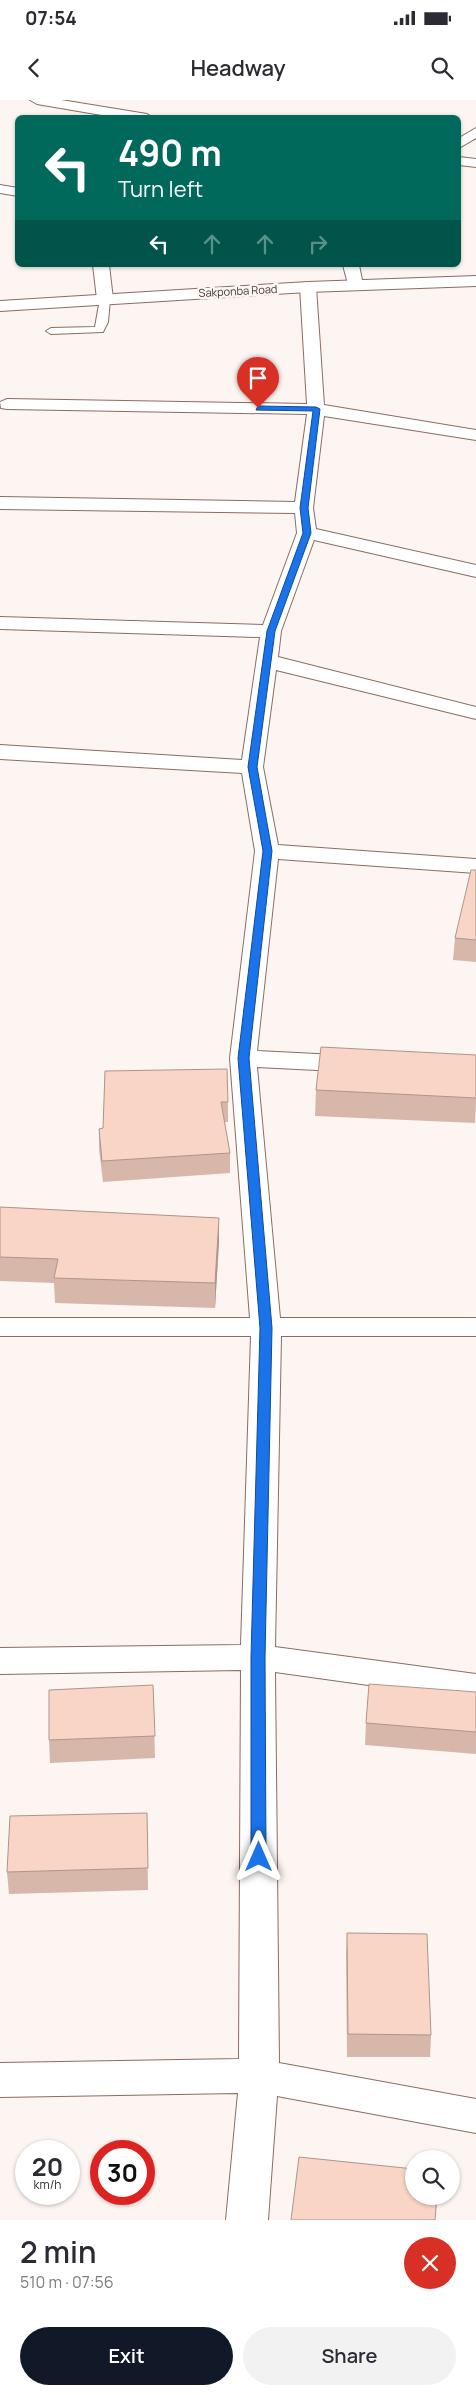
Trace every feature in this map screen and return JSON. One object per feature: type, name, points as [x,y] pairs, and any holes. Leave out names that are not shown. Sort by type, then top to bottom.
[{"type":"street","points":[[37,100],[130,115]]},
{"type":"street","points":[[84,107],[101,100]]},
{"type":"street","points":[[461,143],[476,132]]},
{"type":"street","points":[[461,161],[476,163]]},
{"type":"street","points":[[0,189],[15,192]]},
{"type":"street","points":[[101,267],[105,299]]},
{"type":"street","points":[[351,267],[355,285]]},
{"type":"street","name":"Sakponba Road","points":[[0,306],[308,287],[476,282]]},
{"type":"street","points":[[247,2220],[259,2076],[258,1657],[266,1328],[243,1058],[267,851],[252,767],[271,631],[305,521],[316,409],[308,287]]},
{"type":"street","points":[[7,404],[316,409],[476,435]]},
{"type":"street","points":[[0,503],[305,521],[476,571]]},
{"type":"street","points":[[0,623],[271,631]]},
{"type":"street","points":[[267,661],[476,713]]},
{"type":"street","points":[[0,752],[252,767]]},
{"type":"street","points":[[267,851],[476,866]]},
{"type":"street","points":[[243,1058],[379,1065]]},
{"type":"street","points":[[0,1327],[476,1327]]},
{"type":"street","points":[[0,1661],[258,1657],[476,1687]]},
{"type":"street","points":[[0,2080],[259,2076],[476,2116]]},
{"type":"lane","points":[[51,331],[99,330],[103,322],[105,299]]},
{"type":"building","points":[[471,870],[476,870],[476,940],[455,938]]},
{"type":"building","points":[[321,1047],[476,1055],[476,1098],[316,1090]]},
{"type":"building","points":[[227,1069],[228,1102],[221,1102],[230,1153],[102,1161],[99,1129],[103,1128],[105,1071]]},
{"type":"building","points":[[0,1207],[219,1218],[215,1283],[54,1278],[58,1259],[0,1257]]},
{"type":"building","points":[[369,1684],[476,1692],[476,1732],[366,1723]]},
{"type":"building","points":[[153,1685],[155,1736],[49,1740],[49,1690]]},
{"type":"building","points":[[147,1813],[148,1868],[7,1872],[10,1816]]},
{"type":"building","points":[[347,1933],[427,1934],[431,2035],[348,2034]]},
{"type":"building","points":[[299,2157],[405,2168],[405,2205],[436,2205],[435,2220],[291,2220]]},
{"type":"route","points":[[258,408],[316,409],[304,508],[307,533],[271,631],[252,767],[267,851],[243,1058],[266,1328],[258,1657],[259,1857]]}]
